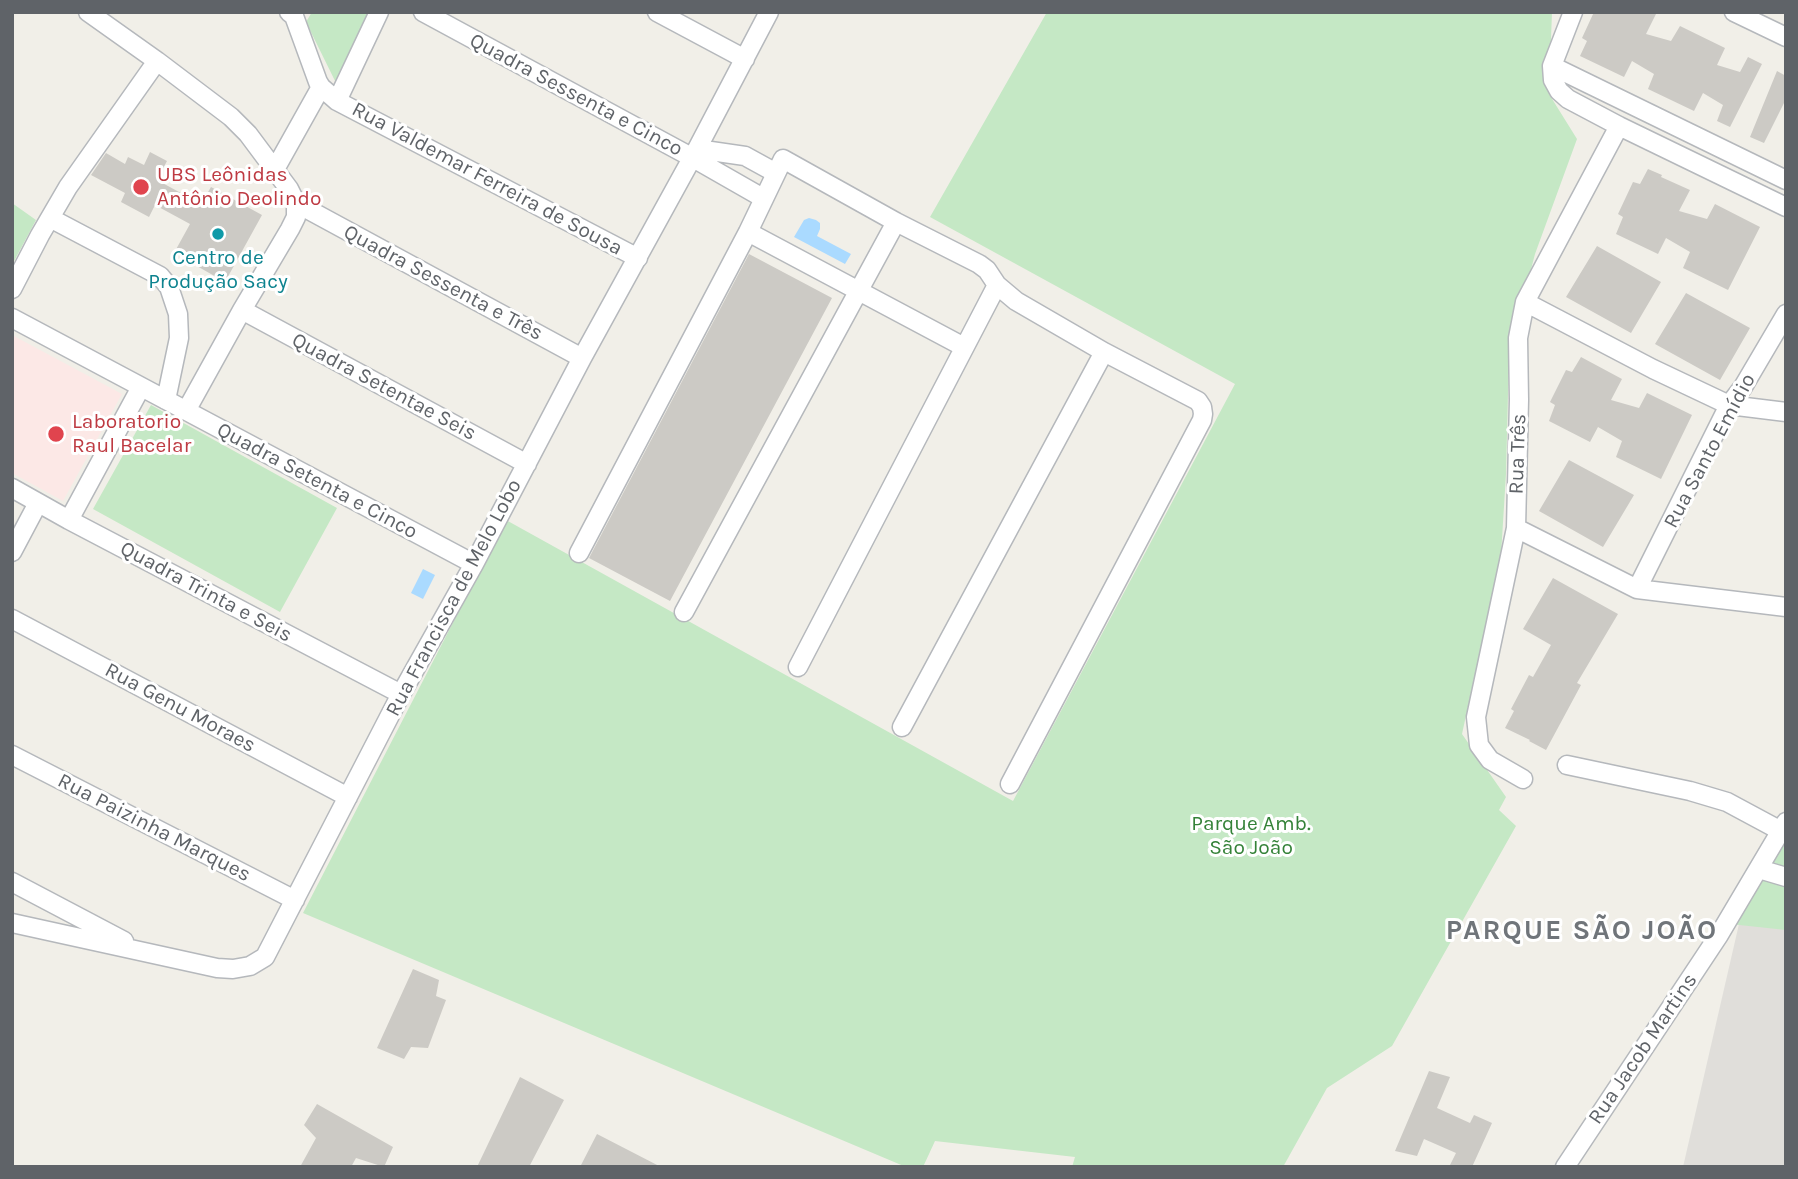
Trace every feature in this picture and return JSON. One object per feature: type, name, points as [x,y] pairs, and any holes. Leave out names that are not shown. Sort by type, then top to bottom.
[{"type":"street","name":"Quadra Sessenta e Três","points":[[88,12],[231,117],[248,134],[289,189],[296,203],[582,358]]},
{"type":"street","points":[[337,101],[379,12]]},
{"type":"street","name":"Quadra Sessenta e Cinco","points":[[423,12],[695,153],[764,198]]},
{"type":"street","points":[[657,12],[746,59]]},
{"type":"street","name":"Rua Francisca de Melo Lobo","points":[[12,922],[217,968],[250,966],[265,957],[401,694],[474,564],[769,12]]},
{"type":"street","points":[[1573,12],[1552,66],[1553,80],[1559,91],[1568,99],[1619,126],[1786,208]]},
{"type":"street","points":[[1734,12],[1786,37]]},
{"type":"street","points":[[274,171],[321,87],[293,13]]},
{"type":"street","points":[[12,289],[68,187],[157,61]]},
{"type":"street","points":[[1552,66],[1786,180]]},
{"type":"street","name":"Rua Valdemar Ferreira de Sousa","points":[[321,87],[337,101],[638,258]]},
{"type":"street","name":"Rua Três","points":[[1523,779],[1490,760],[1479,746],[1476,717],[1516,528],[1518,338],[1525,302],[1619,126]]},
{"type":"street","points":[[695,153],[745,156],[776,173]]},
{"type":"street","points":[[579,552],[748,232],[783,159],[896,222],[979,264],[987,270],[997,285],[1016,301],[1104,352],[1198,401],[1203,414],[1010,784]]},
{"type":"street","points":[[186,411],[290,229],[296,217],[296,203]]},
{"type":"street","points":[[50,218],[160,276],[169,287],[178,314],[179,338],[166,400]]},
{"type":"street","points":[[684,612],[896,222]]},
{"type":"street","points":[[748,232],[964,347]]},
{"type":"street","points":[[798,667],[997,285]]},
{"type":"street","points":[[1525,302],[1653,369],[1729,405],[1786,412]]},
{"type":"street","name":"Quadra Setentae Seis","points":[[242,310],[527,464]]},
{"type":"street","name":"Rua Santo Emídio","points":[[1637,589],[1729,405],[1743,387],[1786,314]]},
{"type":"street","name":"Quadra Setenta e Cinco","points":[[12,318],[474,564]]},
{"type":"street","points":[[902,727],[1104,352]]},
{"type":"street","points":[[69,520],[141,387]]},
{"type":"street","name":"Quadra Trinta e Seis","points":[[12,488],[401,694]]},
{"type":"street","points":[[12,552],[38,503]]},
{"type":"street","points":[[1516,528],[1637,589],[1786,607]]},
{"type":"street","name":"Rua Genu Moraes","points":[[12,619],[348,797]]},
{"type":"street","name":"Rua Paizinha Marques","points":[[12,755],[295,900]]},
{"type":"street","points":[[1567,765],[1690,791],[1783,826]]},
{"type":"street","name":"Rua Jacob Martins","points":[[1565,1167],[1719,935],[1783,826]]},
{"type":"street","points":[[1759,870],[1786,877]]},
{"type":"street","points":[[12,882],[146,953]]},
{"type":"shaded area","name":"Laboratorio Raul Bacelar","points":[[12,335],[122,394],[63,501],[12,473]]},
{"type":"shaded area","points":[[1739,924],[1786,929],[1786,1167],[1683,1167]]},
{"type":"green space","points":[[312,12],[376,12],[339,89],[306,22]]},
{"type":"green space","name":"Parque Amb. São João","points":[[1047,12],[1552,12],[1549,94],[1577,139],[1535,254],[1509,354],[1501,555],[1462,734],[1506,797],[1499,810],[1516,826],[1392,1046],[1327,1088],[1283,1167],[1072,1167],[1075,1157],[935,1141],[923,1167],[906,1167],[303,913],[506,520],[1013,801],[1235,384],[930,217]]},
{"type":"green space","points":[[12,203],[36,220],[12,265]]},
{"type":"green space","points":[[151,405],[337,508],[280,612],[93,509]]},
{"type":"green space","points":[[1786,831],[1786,930],[1730,924]]},
{"type":"water","points":[[809,218],[820,223],[817,236],[851,254],[845,264],[794,237],[804,220]]},
{"type":"water","points":[[423,569],[435,575],[423,599],[411,593]]},
{"type":"building","points":[[1594,12],[1657,12],[1646,34],[1671,41],[1680,26],[1725,48],[1717,65],[1740,72],[1748,57],[1762,64],[1730,127],[1717,121],[1723,105],[1703,93],[1694,111],[1648,89],[1654,74],[1632,61],[1624,77],[1580,56],[1587,41],[1582,38]]},
{"type":"building","points":[[1777,71],[1786,76],[1786,99],[1764,143],[1750,137]]},
{"type":"building","points":[[150,152],[167,161],[157,180],[201,204],[211,187],[262,215],[225,282],[174,253],[190,224],[155,205],[149,217],[121,202],[125,193],[91,175],[106,153],[125,164],[128,157],[144,165]]},
{"type":"building","points":[[1648,169],[1690,190],[1679,211],[1707,219],[1715,204],[1760,227],[1728,290],[1683,268],[1690,252],[1666,238],[1658,254],[1616,234],[1623,217],[1618,214],[1633,182],[1640,184]]},
{"type":"building","points":[[1597,246],[1661,282],[1631,333],[1566,297]]},
{"type":"building","points":[[749,254],[832,298],[670,601],[589,558]]},
{"type":"building","points":[[1686,293],[1750,328],[1720,380],[1655,344]]},
{"type":"building","points":[[1581,357],[1622,379],[1611,400],[1639,408],[1647,393],[1692,415],[1661,479],[1616,457],[1622,441],[1598,427],[1590,442],[1549,421],[1555,405],[1550,402],[1566,370],[1572,372]]},
{"type":"building","points":[[1569,460],[1634,495],[1603,547],[1539,511]]},
{"type":"building","points":[[1553,578],[1618,614],[1577,683],[1581,685],[1546,750],[1505,728],[1514,711],[1511,709],[1529,675],[1533,677],[1551,645],[1523,629]]},
{"type":"building","points":[[413,969],[439,980],[436,996],[446,1000],[428,1048],[411,1047],[404,1059],[377,1048]]},
{"type":"building","points":[[1429,1071],[1450,1077],[1437,1108],[1470,1123],[1474,1115],[1492,1123],[1472,1167],[1449,1167],[1456,1153],[1424,1139],[1417,1156],[1395,1151]]},
{"type":"building","points":[[520,1077],[564,1100],[529,1167],[477,1167]]},
{"type":"building","points":[[317,1104],[393,1147],[384,1167],[356,1158],[351,1167],[300,1167],[316,1138],[304,1125]]},
{"type":"building","points":[[597,1134],[661,1167],[580,1167]]},
{"type":"place","name":"UBS Leônidas Antônio Deolindo","points":[[141,187]]},
{"type":"place","name":"Centro de Produção Sacy","points":[[218,234]]},
{"type":"place","name":"Laboratorio Raul Bacelar","points":[[56,434]]},
{"type":"district","name":"PARQUE SÃO JOÃO","points":[[1582,931]]}]
